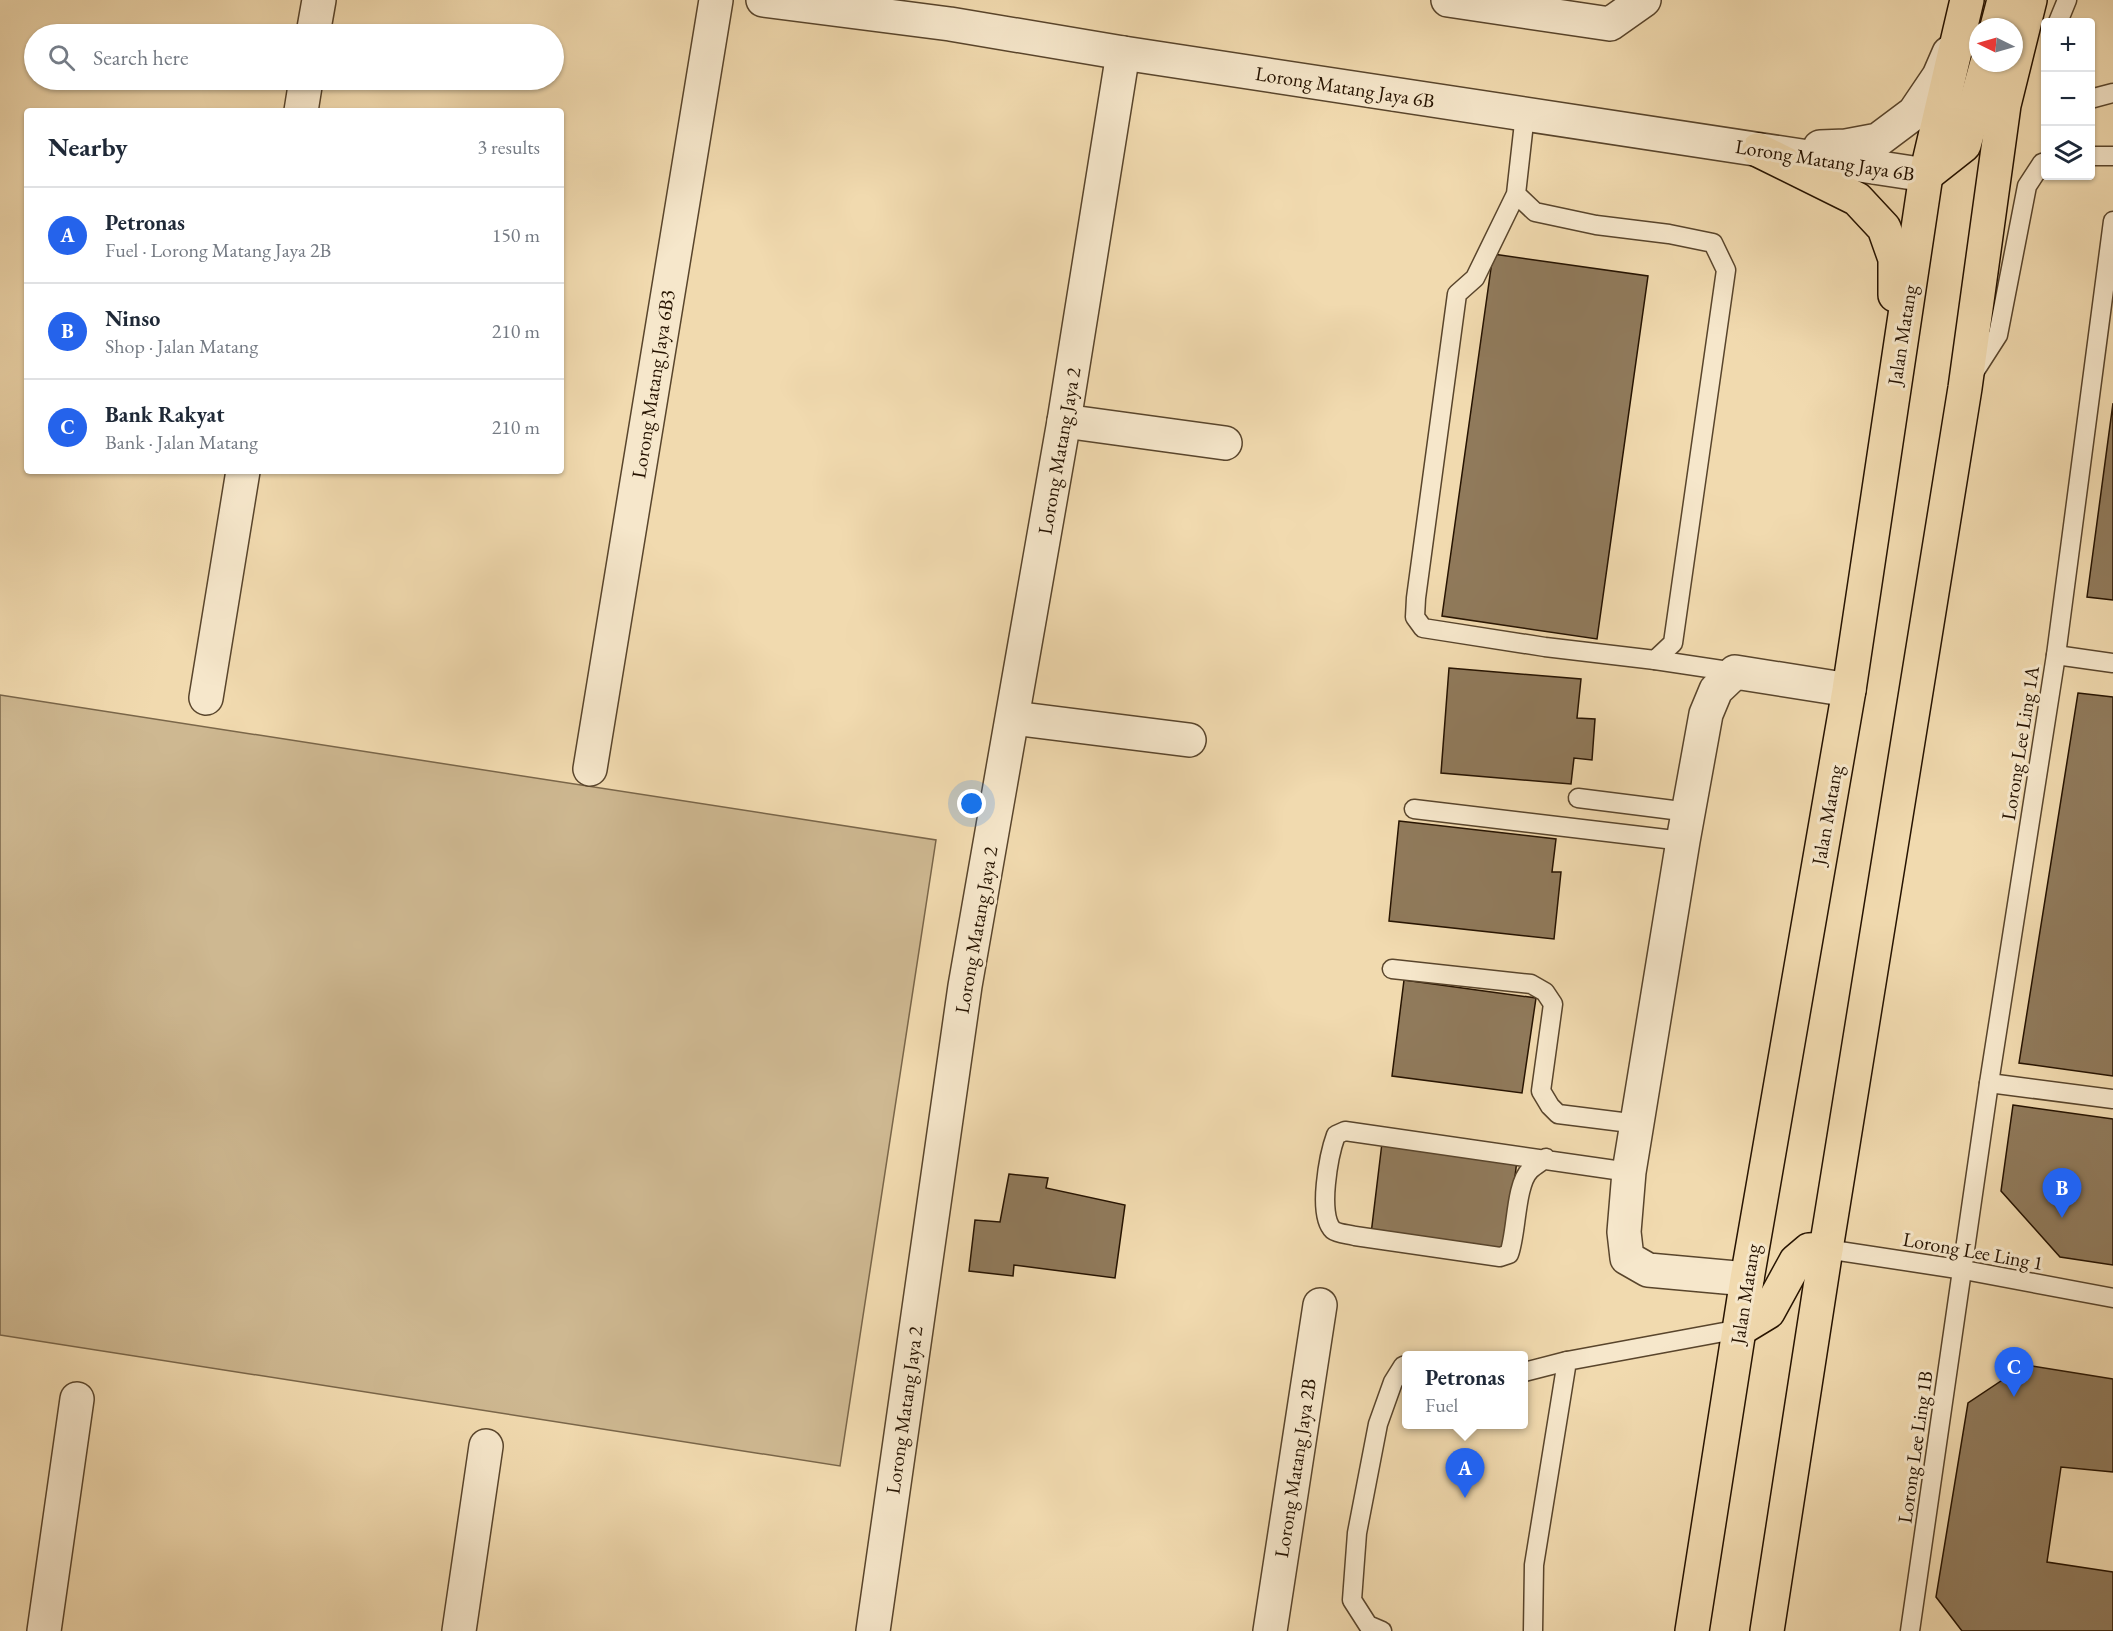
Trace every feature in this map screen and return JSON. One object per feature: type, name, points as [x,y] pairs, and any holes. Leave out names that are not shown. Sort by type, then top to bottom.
[{"type":"main road","name":"Jalan Matang","points":[[1692,1631],[1747,1279],[1849,690],[1926,175],[1967,0]]},
{"type":"main road","points":[[1999,18],[2004,0]]},
{"type":"main road","points":[[1767,1631],[1965,388],[2004,105],[2030,0]]},
{"type":"main road","points":[[1926,175],[1964,145],[1984,72]]},
{"type":"main road","points":[[1758,150],[1857,199],[1884,228],[1895,259],[1894,390]]},
{"type":"main road","points":[[1740,1329],[1768,1312],[1796,1261],[1809,1250],[1826,1250]]},
{"type":"street","points":[[315,24],[319,0]]},
{"type":"street","name":"Lorong Matang Jaya 6B3","points":[[590,769],[716,0]]},
{"type":"street","name":"Lorong Matang Jaya 6B","points":[[763,0],[952,12],[1123,53],[1926,175]]},
{"type":"street","points":[[1448,0],[1610,24],[1644,0]]},
{"type":"street","points":[[1758,150],[1846,146],[1878,140],[1914,113],[1939,76],[1960,31]]},
{"type":"street","name":"Lorong Matang Jaya 2","points":[[873,1631],[965,986],[1064,421],[1123,53]]},
{"type":"street","points":[[301,108],[304,90]]},
{"type":"street","points":[[1064,421],[1225,443]]},
{"type":"street","points":[[206,698],[243,474]]},
{"type":"street","points":[[1747,1279],[1648,1270],[1627,1258],[1624,1232],[1629,1172],[1686,826],[1706,714],[1716,690],[1735,672],[1849,690]]},
{"type":"street","points":[[1013,718],[1189,741]]},
{"type":"street","name":"Lorong Matang Jaya 2B","points":[[1270,1631],[1320,1305]]},
{"type":"street","points":[[44,1631],[77,1399]]},
{"type":"street","points":[[459,1631],[486,1446]]},
{"type":"lane","points":[[2060,18],[2067,0]]},
{"type":"lane","points":[[2095,98],[2113,93]]},
{"type":"lane","points":[[1525,114],[1516,194],[1474,278],[1457,294],[1415,617],[1423,628],[1735,672]]},
{"type":"lane","points":[[2095,156],[2113,156]]},
{"type":"lane","points":[[1965,388],[1998,335],[2027,186],[2041,165]]},
{"type":"lane","points":[[1516,194],[1535,212],[1596,225],[1669,234],[1713,243],[1726,270],[1673,643],[1655,660]]},
{"type":"lane","name":"Lorong Lee Ling 1A","points":[[1964,1270],[1989,1083],[2056,655],[2113,221]]},
{"type":"lane","points":[[2056,655],[2113,663]]},
{"type":"lane","points":[[1578,798],[1686,826]]},
{"type":"lane","points":[[1414,809],[1686,826]]},
{"type":"lane","points":[[1392,969],[1531,984],[1545,992],[1553,1004],[1541,1091],[1550,1106],[1558,1114],[1638,1124]]},
{"type":"lane","points":[[1989,1083],[2113,1099]]},
{"type":"lane","points":[[1545,1158],[1528,1171],[1520,1193],[1512,1245],[1509,1254],[1500,1257],[1335,1232],[1328,1223],[1324,1210],[1332,1147],[1336,1135],[1345,1131],[1545,1158],[1629,1172]]},
{"type":"lane","name":"Lorong Lee Ling 1","points":[[1826,1250],[1964,1270],[2113,1298]]},
{"type":"lane","name":"Lorong Lee Ling 1B","points":[[1910,1631],[1964,1270]]},
{"type":"lane","points":[[1528,1371],[1567,1361],[1740,1329]]},
{"type":"lane","points":[[1533,1631],[1534,1565],[1567,1361]]},
{"type":"lane","points":[[1382,1631],[1368,1625],[1352,1600],[1357,1533],[1378,1424],[1393,1382],[1402,1368]]},
{"type":"shaded area","points":[[0,695],[936,840],[840,1466],[0,1335]]},
{"type":"building","points":[[1493,254],[1648,276],[1597,639],[1442,616]]},
{"type":"building","points":[[2113,403],[2113,600],[2087,597]]},
{"type":"building","points":[[1449,668],[1581,679],[1577,718],[1595,719],[1592,760],[1574,758],[1571,784],[1441,773]]},
{"type":"building","points":[[2078,693],[2113,697],[2113,1076],[2019,1063]]},
{"type":"building","points":[[1399,821],[1556,839],[1552,872],[1561,872],[1554,939],[1389,921]]},
{"type":"building","points":[[1404,980],[1536,998],[1522,1093],[1392,1076]]},
{"type":"building","points":[[2013,1105],[2113,1119],[2113,1265],[2060,1257],[2001,1191]]},
{"type":"building","points":[[1382,1143],[1517,1160],[1506,1250],[1371,1234]]},
{"type":"building","points":[[1009,1174],[1048,1178],[1046,1188],[1125,1205],[1115,1278],[1014,1265],[1013,1276],[969,1271],[975,1220],[1000,1222]]},
{"type":"building","points":[[2025,1365],[2113,1379],[2113,1472],[2061,1467],[2047,1562],[2113,1572],[2113,1631],[1962,1631],[1936,1597],[1968,1403]]},
{"type":"place","name":"Ninso","points":[[2062,1218]]},
{"type":"place","name":"Bank Rakyat","points":[[2014,1397]]},
{"type":"place","name":"Petronas","points":[[1465,1498]]}]
